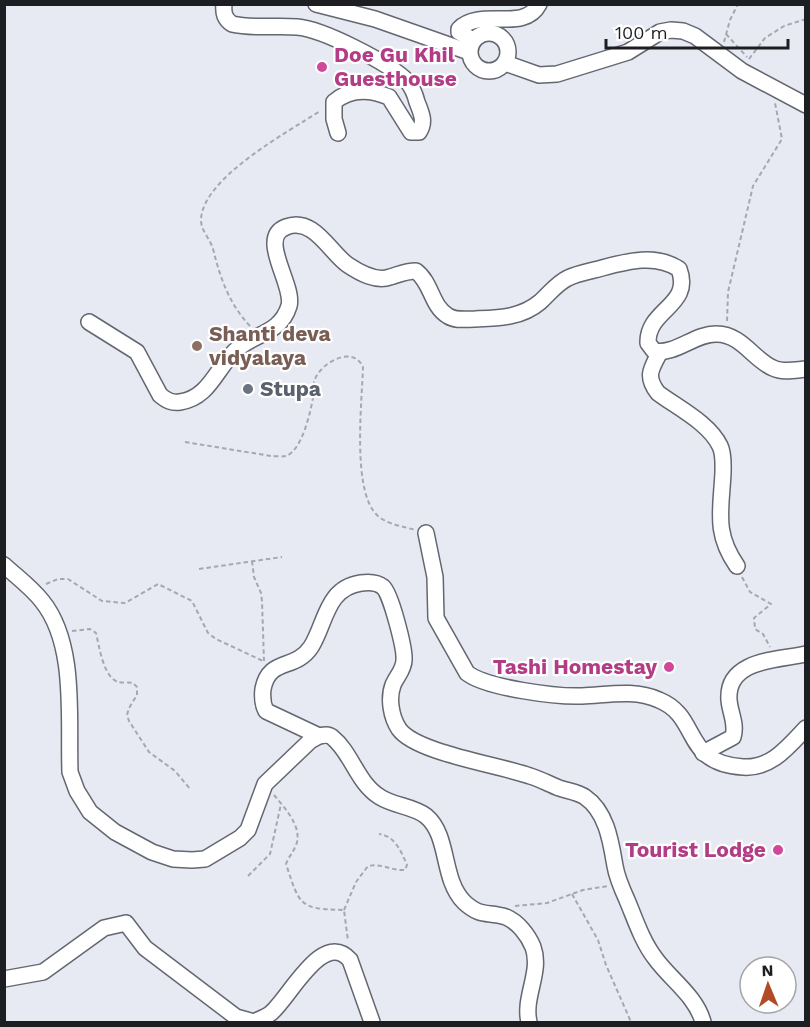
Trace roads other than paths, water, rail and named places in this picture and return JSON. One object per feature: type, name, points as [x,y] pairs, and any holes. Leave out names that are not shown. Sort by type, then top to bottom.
[{"type":"street","points":[[224,4],[226,19],[232,24],[312,29],[362,52],[408,82],[414,91],[423,124],[419,132],[411,132],[389,97],[364,90],[347,93],[334,102],[334,119],[338,133]]},
{"type":"street","points":[[316,4],[471,46]]},
{"type":"street","points":[[471,46],[484,33],[497,35],[506,44],[508,57],[496,71],[483,71],[473,64],[471,46],[459,29],[467,22],[487,18],[521,18],[536,11],[539,4]]},
{"type":"street","points":[[505,63],[539,75],[557,74],[619,55],[660,32],[671,30],[695,36],[750,76],[806,105]]},
{"type":"street","points":[[89,322],[137,352],[160,395],[166,400],[174,403],[197,397],[218,375],[235,351],[272,329],[289,308],[290,294],[277,259],[276,239],[278,232],[292,225],[311,230],[326,242],[346,264],[367,276],[387,279],[403,272],[416,272],[426,282],[442,311],[456,319],[514,315],[532,308],[568,278],[621,263],[640,260],[665,262],[679,269],[682,284],[677,299],[657,317],[650,327],[648,343],[654,351],[660,352],[717,333],[728,336],[773,368],[806,369]]},
{"type":"street","points":[[660,352],[650,375],[653,386],[658,393],[711,433],[722,448],[721,534],[726,550],[737,566]]},
{"type":"street","points":[[426,533],[435,577],[436,618],[467,673],[475,679],[561,696],[642,694],[670,705],[681,717],[703,753],[710,760],[746,768],[767,764],[806,728]]},
{"type":"street","points":[[4,566],[33,592],[50,612],[60,634],[66,675],[70,772],[84,804],[100,822],[152,852],[173,859],[205,859],[240,838],[248,830],[266,784],[310,741],[319,736],[331,737],[342,749],[364,783],[377,796],[420,812],[428,818],[439,834],[448,871],[455,890],[464,902],[482,914],[505,917],[518,924],[527,935],[533,947],[536,963],[528,996],[529,1023]]},
{"type":"street","points":[[319,736],[266,711],[262,703],[270,664],[288,664],[303,657],[312,645],[330,602],[343,589],[364,582],[374,583],[383,587],[395,610],[404,661],[392,687],[390,699],[394,720],[400,730],[425,747],[531,776],[585,797],[600,814],[611,843],[620,885],[648,946],[655,958],[681,986],[701,1016],[703,1023]]},
{"type":"street","points":[[703,753],[733,737],[735,729],[729,703],[729,690],[734,680],[752,664],[806,654]]},
{"type":"street","points":[[4,979],[43,972],[104,928],[126,922],[145,948],[236,1017],[254,1022],[271,1013],[316,960],[330,951],[339,951],[350,960],[372,1023]]},
{"type":"place","name":"Doe Gu Khil Guesthouse","points":[[322,67]]},
{"type":"place","name":"Shanti deva vidyalaya","points":[[197,346]]},
{"type":"place","name":"Stupa","points":[[248,389]]},
{"type":"place","name":"Tashi Homestay","points":[[669,667]]},
{"type":"place","name":"Tourist Lodge","points":[[778,850]]}]
